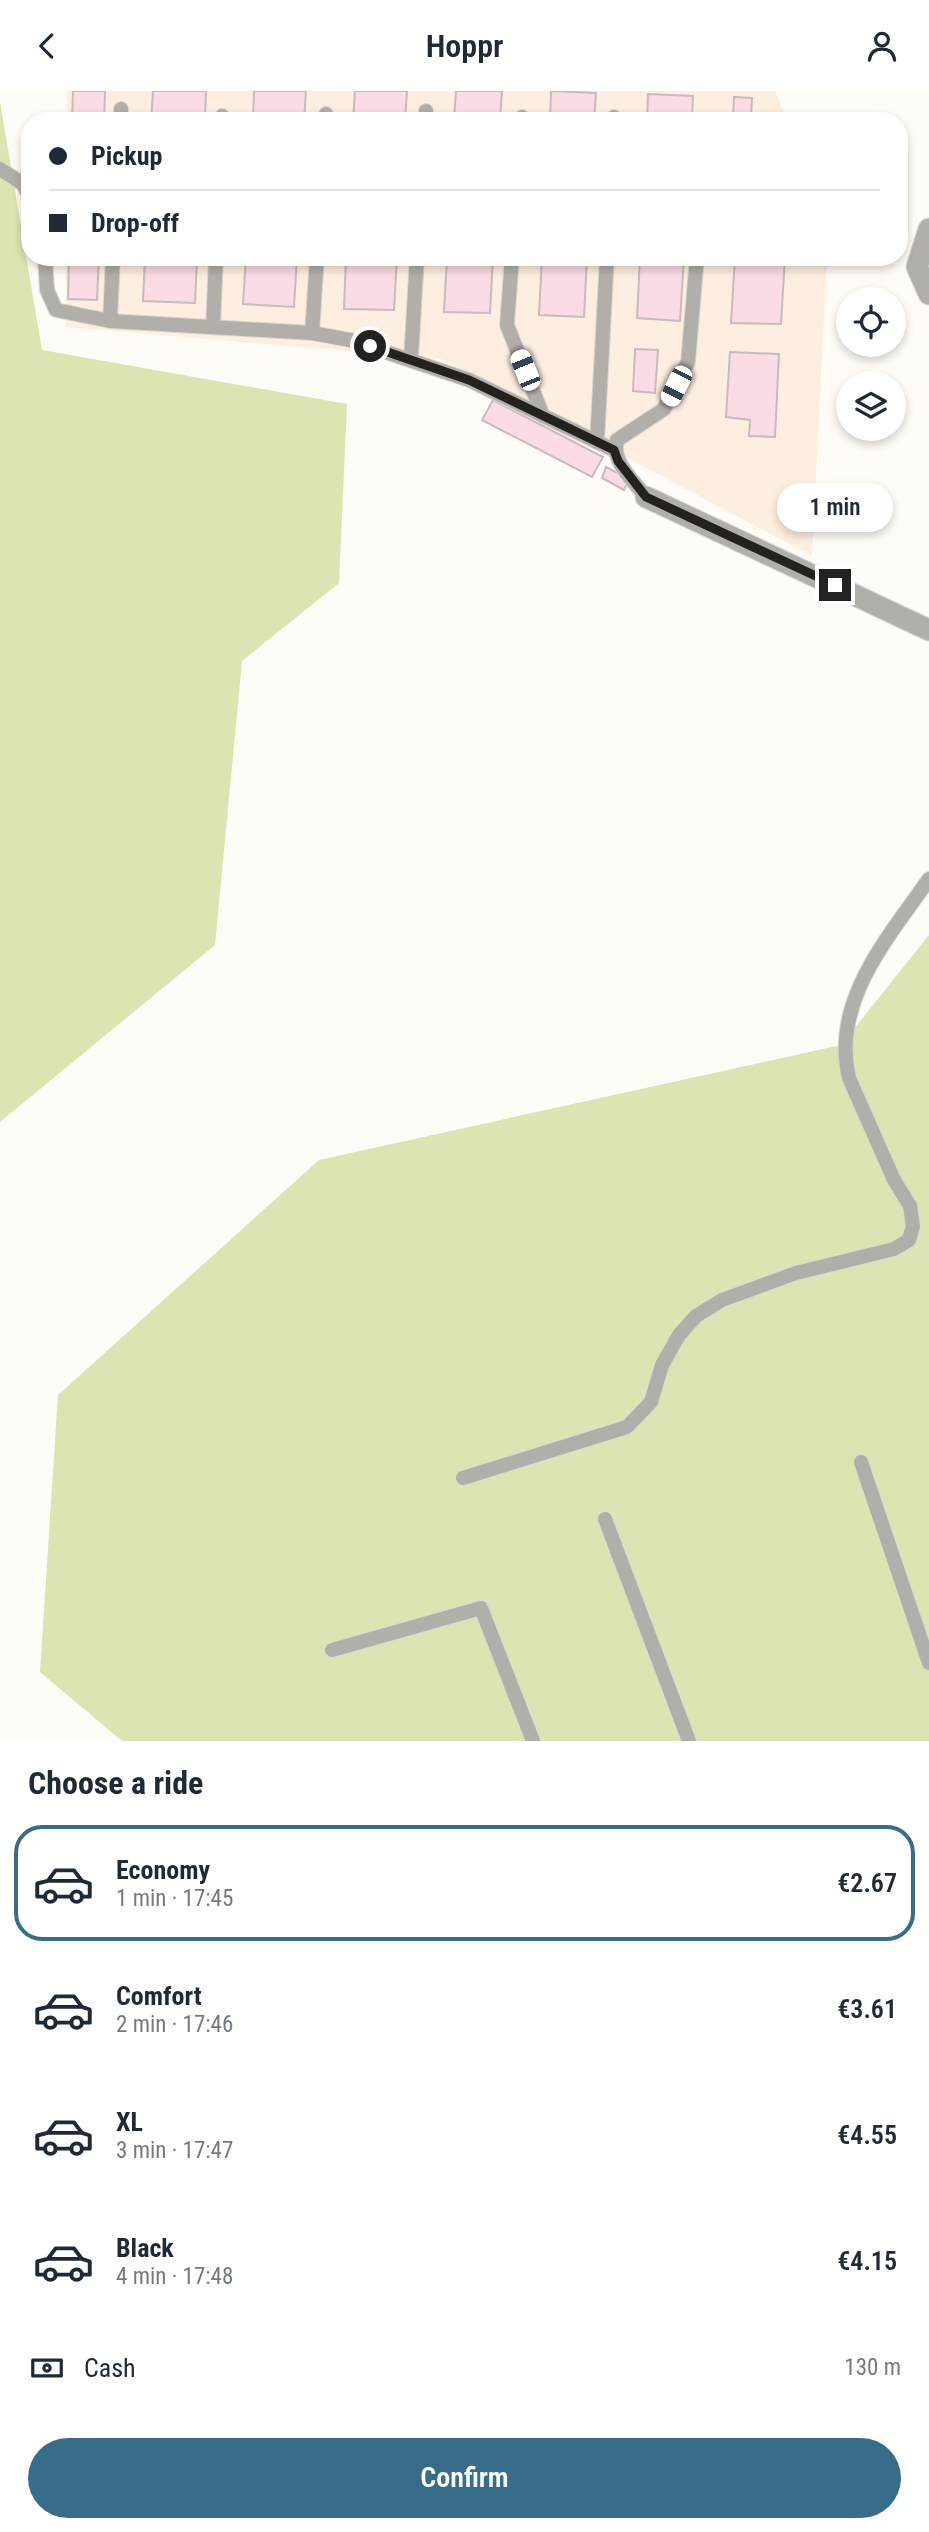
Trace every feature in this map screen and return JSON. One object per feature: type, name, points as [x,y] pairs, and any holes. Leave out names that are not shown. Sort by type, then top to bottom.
[{"type":"street","points":[[929,229],[917,267],[929,294]]},
{"type":"street","points":[[646,497],[929,629]]},
{"type":"lane","points":[[0,169],[21,183]]},
{"type":"lane","points":[[46,266],[47,290],[56,310],[110,321],[312,333],[349,340],[469,380],[614,450]]},
{"type":"lane","points":[[110,321],[113,266]]},
{"type":"lane","points":[[213,327],[216,266]]},
{"type":"lane","points":[[312,333],[316,266]]},
{"type":"lane","points":[[411,359],[416,266]]},
{"type":"lane","points":[[511,266],[507,325],[543,416]]},
{"type":"lane","points":[[597,442],[607,266]]},
{"type":"lane","points":[[646,497],[618,461],[614,450],[617,440],[664,409],[688,362],[696,266]]},
{"type":"lane","points":[[463,1478],[627,1427],[651,1402],[662,1365],[679,1335],[696,1316],[722,1300],[796,1273],[894,1249],[909,1240],[913,1226],[910,1206],[894,1180],[849,1078],[845,1061],[849,1009],[875,957],[929,879]]},
{"type":"lane","points":[[861,1462],[929,1663]]},
{"type":"lane","points":[[605,1519],[689,1741]]},
{"type":"lane","points":[[332,1650],[481,1608],[533,1741]]},
{"type":"shaded area","points":[[67,91],[775,91],[783,112],[67,112]]},
{"type":"shaded area","points":[[66,266],[827,266],[812,556],[441,359],[66,327]]},
{"type":"green space","points":[[0,102],[21,226],[21,266],[28,266],[42,350],[347,404],[339,583],[242,661],[215,945],[0,1122]]},
{"type":"green space","points":[[929,935],[929,1741],[122,1741],[40,1672],[58,1395],[319,1160],[841,1045]]},
{"type":"building","points":[[73,91],[105,91],[104,112],[72,112]]},
{"type":"building","points":[[153,91],[206,91],[205,112],[152,112]]},
{"type":"building","points":[[254,91],[306,91],[305,112],[253,112]]},
{"type":"building","points":[[355,91],[407,91],[406,112],[354,112]]},
{"type":"building","points":[[456,91],[502,91],[501,112],[455,112]]},
{"type":"building","points":[[551,91],[596,93],[595,112],[550,112]]},
{"type":"building","points":[[648,94],[693,96],[692,112],[647,112]]},
{"type":"building","points":[[734,97],[752,98],[751,112],[733,112]]},
{"type":"building","points":[[69,266],[99,266],[97,300],[68,299]]},
{"type":"building","points":[[145,266],[197,266],[195,303],[143,301]]},
{"type":"building","points":[[245,266],[296,266],[294,307],[243,304]]},
{"type":"building","points":[[346,266],[396,266],[394,310],[344,309]]},
{"type":"building","points":[[447,266],[493,266],[490,313],[444,312]]},
{"type":"building","points":[[542,266],[587,266],[584,317],[539,315]]},
{"type":"building","points":[[640,266],[683,266],[680,321],[637,318]]},
{"type":"building","points":[[734,266],[784,266],[781,324],[731,323]]},
{"type":"building","points":[[635,349],[658,350],[655,393],[633,391]]},
{"type":"building","points":[[730,352],[779,354],[775,437],[749,436],[750,420],[726,417]]},
{"type":"building","points":[[493,400],[603,457],[592,477],[482,420]]},
{"type":"building","points":[[606,467],[629,479],[624,490],[602,478]]},
{"type":"route","points":[[370,346],[469,380],[614,450],[618,461],[646,497],[835,585]]}]
